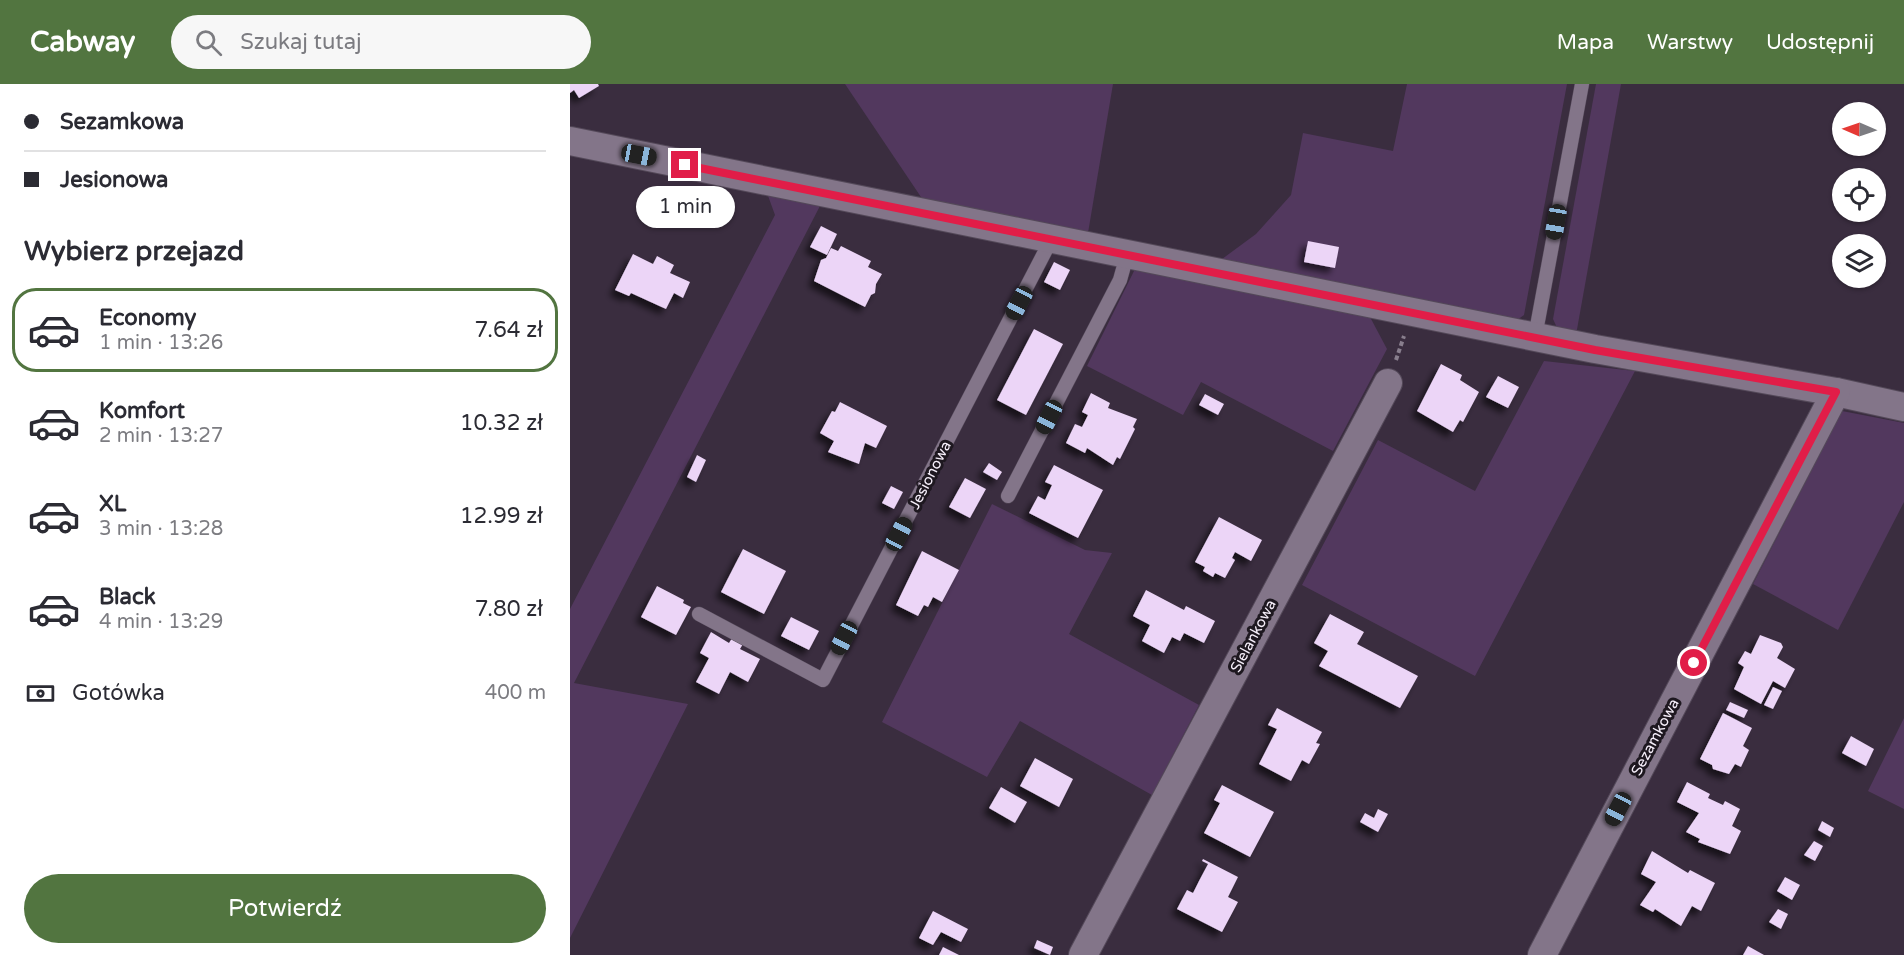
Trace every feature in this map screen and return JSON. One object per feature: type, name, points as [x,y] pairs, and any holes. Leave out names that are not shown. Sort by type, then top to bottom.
[{"type":"street","points":[[570,141],[1535,337],[1904,406]]},
{"type":"street","name":"Sielankowa","points":[[1083,955],[1388,383]]},
{"type":"street","name":"Sezamkowa","points":[[1542,955],[1836,392]]},
{"type":"lane","points":[[1535,337],[1582,84]]},
{"type":"lane","name":"Jesionowa","points":[[699,614],[823,680],[1051,240]]},
{"type":"lane","points":[[1008,496],[1120,280],[1126,255]]},
{"type":"path","points":[[1388,383],[1412,312]]},
{"type":"shaded area","points":[[845,84],[1113,84],[1087,239],[925,203]]},
{"type":"shaded area","points":[[1407,84],[1567,84],[1524,315],[1513,323],[1218,262],[1256,234],[1291,195],[1303,133],[1393,151]]},
{"type":"shaded area","points":[[1596,84],[1621,84],[1576,335],[1559,332],[1553,319]]},
{"type":"shaded area","points":[[767,193],[821,204],[574,683],[688,704],[570,938],[570,609],[775,215]]},
{"type":"shaded area","points":[[1135,269],[1370,317],[1387,349],[1333,451],[1201,382],[1183,415],[1087,366]]},
{"type":"shaded area","points":[[1544,361],[1635,371],[1475,676],[1302,585],[1378,440],[1475,491]]},
{"type":"shaded area","points":[[1842,411],[1904,423],[1904,502],[1838,630],[1753,584]]},
{"type":"shaded area","points":[[992,504],[1085,550],[1112,553],[1069,634],[1199,705],[1152,795],[1020,721],[987,777],[882,722]]},
{"type":"shaded area","points":[[1904,718],[1904,809],[1868,791]]},
{"type":"building","points":[[570,84],[598,84],[599,86],[579,98],[574,90],[570,93]]},
{"type":"building","points":[[821,226],[837,234],[827,255],[810,247]]},
{"type":"building","points":[[1308,241],[1339,247],[1335,268],[1304,262]]},
{"type":"building","points":[[841,246],[871,261],[868,267],[882,274],[876,284],[875,293],[871,295],[865,307],[814,281],[821,260],[826,258],[831,248],[838,251]]},
{"type":"building","points":[[633,254],[653,264],[657,256],[674,265],[670,273],[690,282],[683,298],[674,293],[666,309],[631,293],[629,296],[615,290]]},
{"type":"building","points":[[1054,262],[1070,270],[1060,290],[1044,282]]},
{"type":"building","points":[[1034,329],[1063,344],[1026,415],[997,400]]},
{"type":"building","points":[[1441,364],[1462,375],[1460,380],[1479,392],[1463,422],[1460,420],[1453,432],[1417,411]]},
{"type":"building","points":[[1498,376],[1519,387],[1508,408],[1486,397]]},
{"type":"building","points":[[1091,393],[1110,403],[1108,408],[1137,419],[1133,427],[1135,429],[1120,459],[1117,457],[1113,465],[1087,448],[1085,453],[1066,443],[1075,424],[1082,427],[1088,415],[1082,412]]},
{"type":"building","points":[[1205,394],[1224,404],[1218,415],[1199,405]]},
{"type":"building","points":[[840,402],[887,426],[876,448],[865,443],[859,464],[828,452],[834,441],[820,433],[832,411],[835,412]]},
{"type":"building","points":[[697,455],[706,460],[696,482],[687,477]]},
{"type":"building","points":[[989,463],[1002,472],[997,480],[983,472]]},
{"type":"building","points":[[1054,465],[1103,490],[1078,538],[1029,513],[1038,496],[1045,500],[1052,485],[1045,482]]},
{"type":"building","points":[[965,478],[986,489],[970,518],[949,507]]},
{"type":"building","points":[[891,486],[903,492],[894,509],[882,503]]},
{"type":"building","points":[[1219,517],[1262,540],[1251,561],[1235,552],[1232,558],[1235,560],[1225,578],[1215,573],[1213,577],[1203,571],[1205,567],[1195,562]]},
{"type":"building","points":[[743,549],[786,571],[764,614],[721,592]]},
{"type":"building","points":[[922,551],[959,570],[942,602],[933,597],[928,607],[924,605],[918,616],[896,605]]},
{"type":"building","points":[[657,586],[684,600],[683,603],[691,607],[676,635],[641,617]]},
{"type":"building","points":[[1146,590],[1184,610],[1186,606],[1215,621],[1204,643],[1184,633],[1180,641],[1172,637],[1164,653],[1142,641],[1150,625],[1133,616]]},
{"type":"building","points":[[1330,614],[1364,632],[1357,644],[1418,676],[1400,708],[1319,666],[1328,651],[1314,643]]},
{"type":"building","points":[[791,617],[819,631],[809,650],[781,636]]},
{"type":"building","points":[[711,632],[729,643],[732,638],[743,644],[740,649],[760,659],[748,682],[730,672],[719,694],[696,682],[709,658],[700,653]]},
{"type":"building","points":[[1760,635],[1781,643],[1783,647],[1777,658],[1795,669],[1785,688],[1773,681],[1761,704],[1734,689],[1744,667],[1738,663],[1745,651],[1751,654]]},
{"type":"building","points":[[1773,687],[1782,691],[1773,709],[1764,705]]},
{"type":"building","points":[[1730,702],[1748,710],[1744,718],[1726,710]]},
{"type":"building","points":[[1277,708],[1322,732],[1316,743],[1320,744],[1309,764],[1302,760],[1291,781],[1259,764],[1277,729],[1268,725]]},
{"type":"building","points":[[1723,713],[1752,728],[1743,746],[1749,750],[1741,767],[1735,764],[1729,774],[1713,769],[1712,765],[1700,759]]},
{"type":"building","points":[[1851,736],[1874,749],[1866,766],[1842,753]]},
{"type":"building","points":[[1035,758],[1073,779],[1059,807],[1020,786]]},
{"type":"building","points":[[1687,782],[1710,794],[1708,798],[1723,805],[1725,801],[1740,809],[1732,826],[1741,831],[1730,854],[1698,842],[1700,839],[1686,832],[1699,813],[1677,802]]},
{"type":"building","points":[[1222,785],[1274,812],[1250,857],[1204,833],[1220,803],[1214,800]]},
{"type":"building","points":[[1001,787],[1027,802],[1015,823],[989,808]]},
{"type":"building","points":[[1378,809],[1388,814],[1378,832],[1360,822],[1365,813],[1374,818]]},
{"type":"building","points":[[1822,821],[1834,828],[1830,837],[1818,830]]},
{"type":"building","points":[[1814,841],[1823,846],[1815,861],[1804,855]]},
{"type":"building","points":[[1652,851],[1688,873],[1690,870],[1715,883],[1701,911],[1692,906],[1681,926],[1655,909],[1653,912],[1640,905],[1656,882],[1641,874]]},
{"type":"building","points":[[1203,859],[1238,877],[1228,897],[1238,902],[1222,932],[1177,909],[1187,890],[1193,893],[1208,864],[1202,861]]},
{"type":"building","points":[[1785,877],[1800,885],[1792,900],[1777,891]]},
{"type":"building","points":[[1778,909],[1788,914],[1781,929],[1769,922]]},
{"type":"building","points":[[933,911],[968,929],[961,942],[941,932],[933,945],[919,938]]},
{"type":"building","points":[[1037,940],[1053,947],[1050,955],[1034,948]]},
{"type":"building","points":[[1748,946],[1764,955],[1743,955]]},
{"type":"building","points":[[943,947],[959,955],[939,955]]},
{"type":"route","points":[[685,165],[1595,350],[1836,392],[1694,663]]}]
